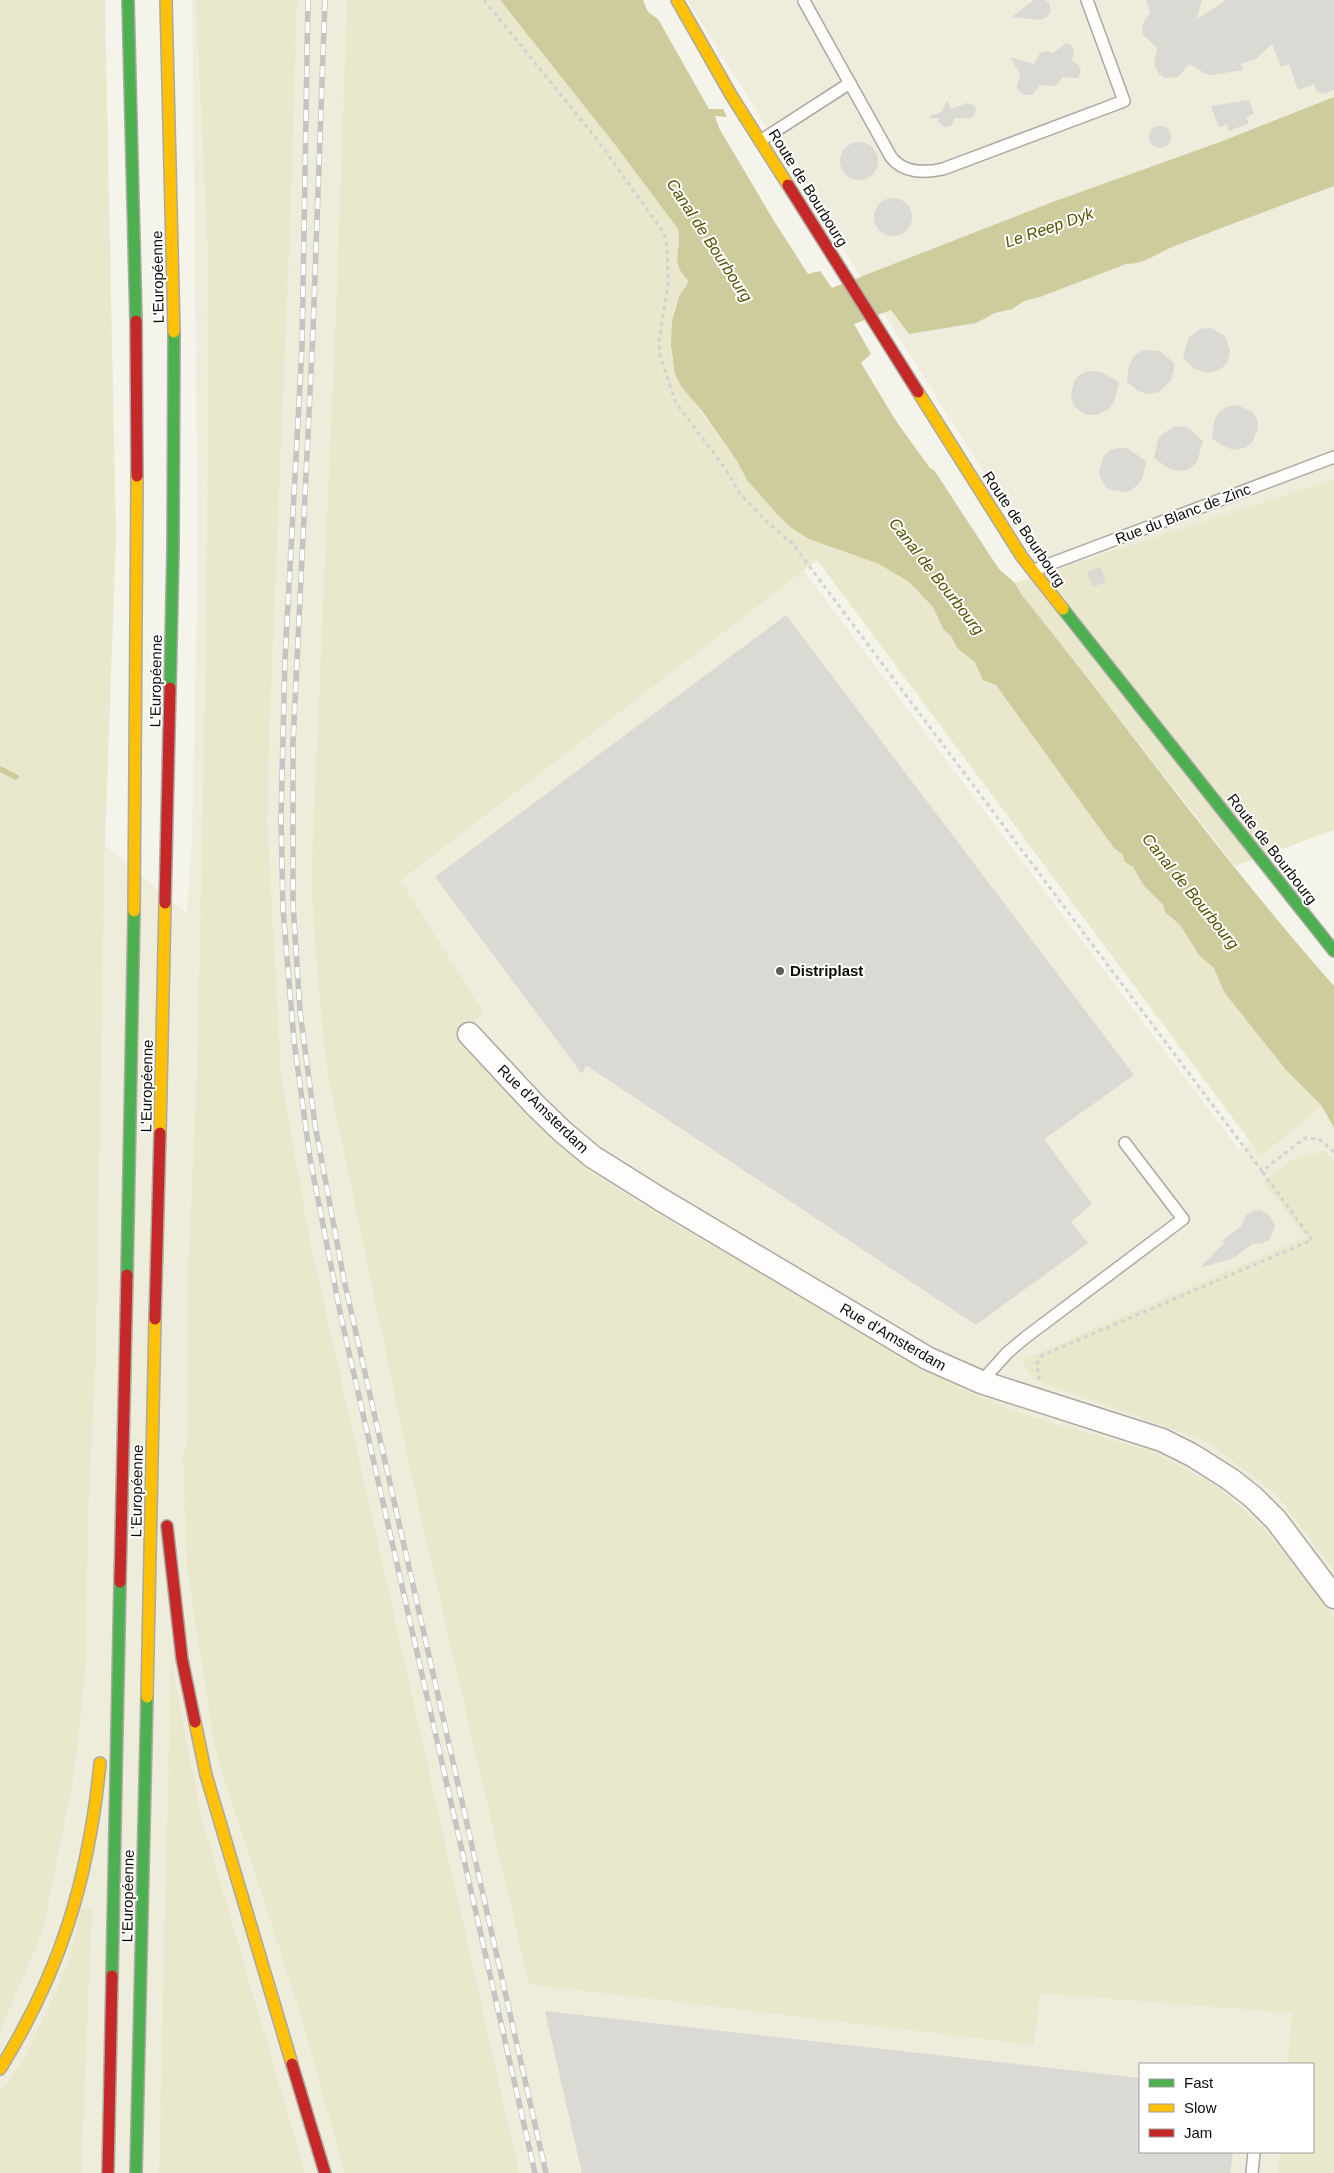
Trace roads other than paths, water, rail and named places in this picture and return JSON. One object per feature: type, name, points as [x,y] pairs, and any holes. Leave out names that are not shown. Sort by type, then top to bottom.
[{"type":"main road","name":"L'Européenne","points":[[108,2173],[134,960],[138,469],[136,301],[128,0]]},
{"type":"main road","name":"L'Européenne","points":[[136,2173],[165,966],[174,457],[174,305],[166,0]]},
{"type":"main road","name":"Route de Bourbourg","points":[[664,0],[731,95]]},
{"type":"main road","name":"Route de Bourbourg","points":[[677,0],[731,95],[1001,526],[1032,571],[1334,952]]},
{"type":"main road","points":[[165,966],[166,1366]]},
{"type":"main road","points":[[112,1427],[130,1155]]},
{"type":"main road","points":[[166,1511],[173,1592],[181,1650],[190,1705],[206,1775],[323,2173]]},
{"type":"main road","points":[[0,2069],[36,2006],[53,1967],[69,1920],[90,1842],[101,1755]]},
{"type":"street","name":"Rue d'Amsterdam","points":[[468,1034],[535,1105],[593,1157],[927,1358],[981,1382],[1162,1440],[1192,1454],[1230,1479],[1259,1502],[1276,1520],[1334,1597]]},
{"type":"lane","points":[[805,0],[894,162],[914,171],[943,169],[1124,101],[1086,0]]},
{"type":"lane","points":[[760,141],[850,84]]},
{"type":"lane","name":"Rue du Blanc de Zinc","points":[[1032,571],[1334,457]]},
{"type":"lane","points":[[981,1382],[1020,1342],[1183,1219],[1125,1143]]},
{"type":"lane","points":[[1252,2173],[1254,2153]]},
{"type":"water","points":[[500,0],[643,0],[648,12],[658,19],[709,109],[723,109],[727,117],[715,116],[719,128],[808,274],[820,271],[832,288],[1050,203],[1220,142],[1334,97],[1334,186],[1172,247],[1144,260],[1126,264],[1040,297],[1024,301],[1012,309],[995,313],[976,323],[909,334],[891,310],[854,324],[871,354],[861,363],[896,421],[930,468],[934,470],[999,569],[1015,583],[1021,594],[1214,841],[1293,939],[1334,986],[1334,1128],[1322,1106],[1286,1070],[1224,992],[1214,968],[1199,955],[1180,925],[1165,912],[1163,905],[1144,886],[1133,867],[1125,862],[1122,854],[1114,848],[996,685],[983,680],[975,662],[958,649],[951,636],[943,629],[933,607],[909,582],[879,564],[809,539],[790,527],[747,480],[737,461],[702,411],[681,386],[675,374],[671,346],[672,321],[679,296],[687,285],[688,280],[682,273],[677,261],[678,229],[616,146]]},
{"type":"waterway","points":[[0,769],[16,777]]},
{"type":"railway","points":[[308,0],[302,347],[285,659],[281,817],[283,909],[294,1041],[310,1158],[341,1317],[535,2173]]},
{"type":"railway","points":[[325,0],[313,331],[293,743],[293,904],[300,1011],[315,1125],[344,1280],[546,2173]]},
{"type":"place","name":"Distriplast","points":[[780,971]]},
{"type":"water label","name":"Le Reep Dyk","points":[[1049,227]]},
{"type":"water label","name":"Canal de Bourbourg","points":[[710,240]]},
{"type":"water label","name":"Canal de Bourbourg","points":[[937,576]]},
{"type":"water label","name":"Canal de Bourbourg","points":[[1191,891]]}]
